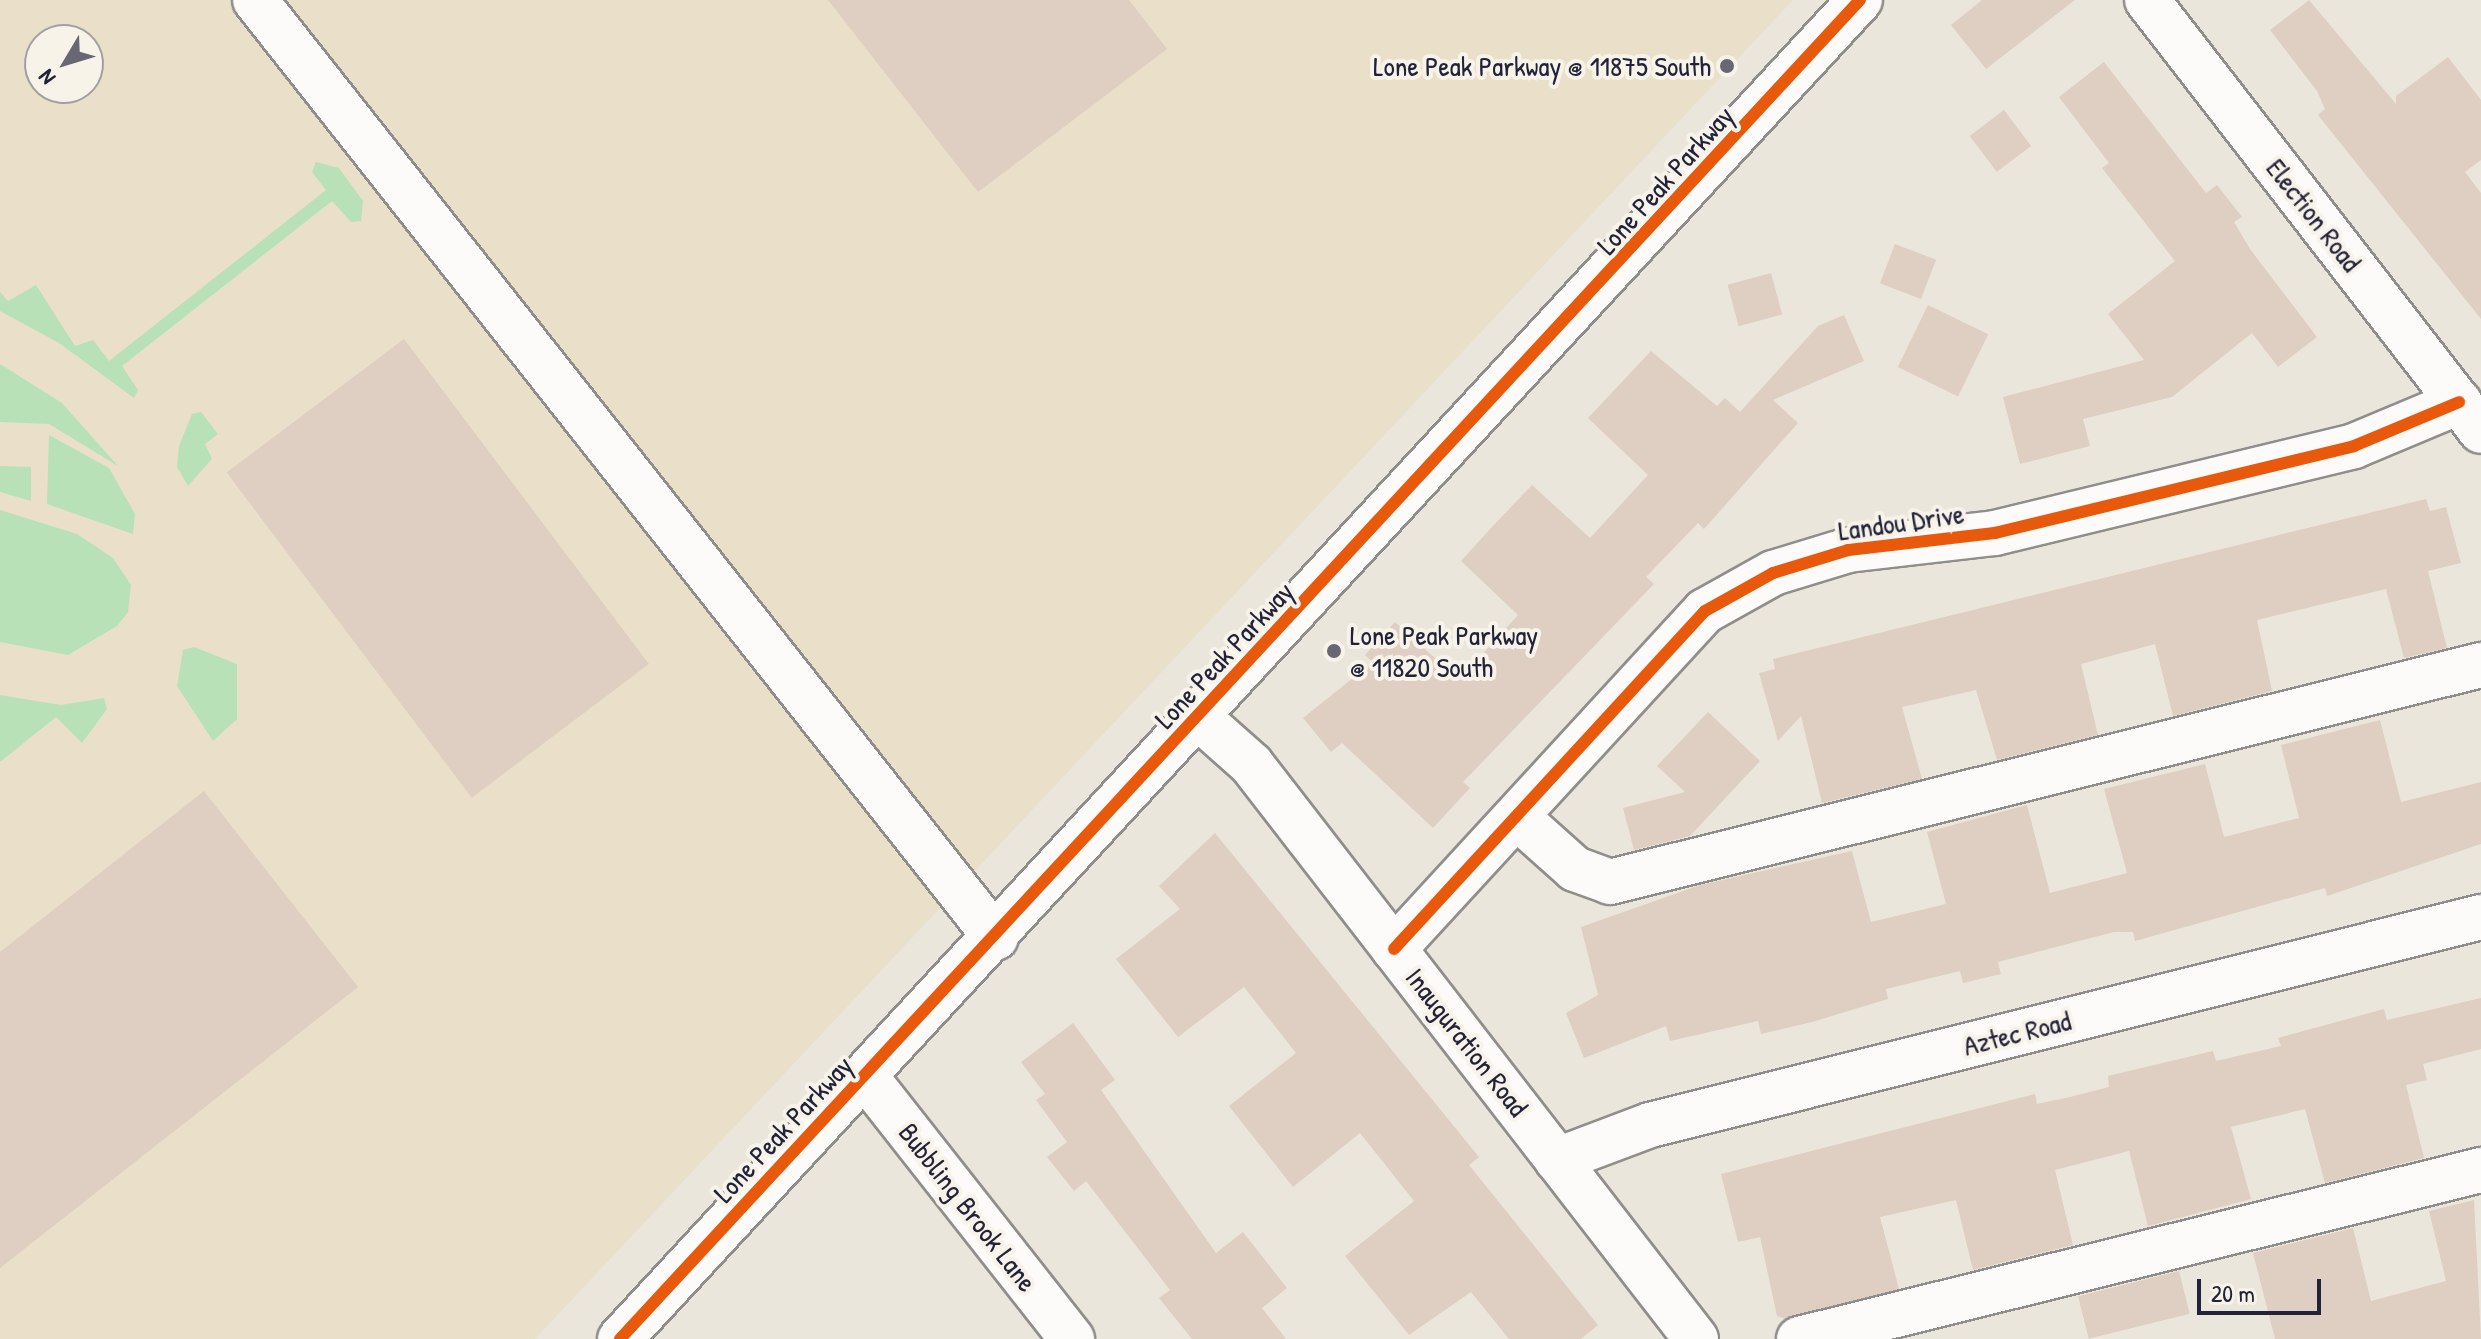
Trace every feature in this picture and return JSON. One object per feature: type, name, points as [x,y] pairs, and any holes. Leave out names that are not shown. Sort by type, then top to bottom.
[{"type":"street","points":[[255,0],[996,938]]},
{"type":"street","name":"Lone Peak Parkway","points":[[620,1339],[996,938],[1860,0]]},
{"type":"street","name":"Election Road","points":[[2147,0],[2470,416]]},
{"type":"street","name":"Landou Drive","points":[[1394,949],[1518,818],[1705,611],[1773,573],[1848,550],[1995,533],[2470,416]]},
{"type":"street","points":[[1518,818],[1575,869],[1610,882],[2481,665]]},
{"type":"street","name":"Inauguration Road","points":[[1198,717],[1251,764],[1696,1339]]},
{"type":"street","name":"Aztec Road","points":[[1557,1160],[1650,1125],[2481,917]]},
{"type":"street","name":"Bubbling Brook Lane","points":[[865,1076],[1072,1339]]},
{"type":"street","points":[[1799,1339],[2481,1170]]},
{"type":"shaded area","points":[[0,0],[1793,0],[535,1339],[0,1339]]},
{"type":"green space","points":[[316,162],[339,168],[363,201],[361,221],[351,222],[332,201],[122,366],[138,390],[134,398],[59,343],[0,311],[0,292],[8,301],[36,285],[75,346],[93,340],[109,361],[326,190],[312,172]]},
{"type":"green space","points":[[0,364],[62,403],[118,466],[49,424],[0,422]]},
{"type":"green space","points":[[201,412],[218,434],[205,444],[212,459],[188,486],[177,467],[179,446],[192,414]]},
{"type":"green space","points":[[49,435],[109,468],[135,514],[133,534],[47,504]]},
{"type":"green space","points":[[0,466],[31,467],[31,501],[0,492]]},
{"type":"green space","points":[[0,510],[77,534],[113,558],[131,585],[128,612],[117,626],[68,655],[0,642]]},
{"type":"green space","points":[[194,647],[237,664],[237,719],[213,741],[177,686],[183,650]]},
{"type":"green space","points":[[0,695],[61,705],[104,698],[107,709],[82,743],[56,717],[0,762]]},
{"type":"building","points":[[828,0],[1129,0],[1167,49],[978,192]]},
{"type":"building","points":[[1982,0],[2075,0],[1986,69],[1951,25]]},
{"type":"building","points":[[2309,0],[2396,104],[2396,96],[2448,57],[2481,100],[2481,160],[2465,172],[2481,193],[2481,319],[2318,115],[2325,109],[2317,91],[2270,30]]},
{"type":"building","points":[[2104,62],[2206,193],[2217,185],[2242,217],[2234,222],[2250,249],[2317,337],[2278,367],[2252,333],[2172,397],[2083,419],[2090,446],[2020,464],[2003,397],[2144,360],[2108,314],[2175,261],[2102,168],[2109,163],[2059,97]]},
{"type":"building","points":[[2004,110],[2031,146],[1997,172],[1970,136]]},
{"type":"building","points":[[1895,244],[1936,260],[1921,299],[1880,283]]},
{"type":"building","points":[[1771,273],[1782,315],[1739,326],[1728,285]]},
{"type":"building","points":[[1928,305],[1988,334],[1958,396],[1898,367]]},
{"type":"building","points":[[1844,315],[1864,361],[1773,400],[1798,423],[1704,529],[1698,523],[1646,577],[1654,584],[1463,782],[1470,788],[1433,828],[1342,743],[1331,752],[1303,718],[1373,662],[1365,655],[1395,622],[1459,680],[1518,615],[1461,561],[1491,528],[1532,485],[1590,538],[1648,475],[1588,418],[1651,351],[1717,406],[1725,398],[1740,412],[1818,326]]},
{"type":"building","points":[[404,339],[649,664],[472,798],[227,473]]},
{"type":"building","points":[[2426,499],[2430,511],[2446,507],[2461,563],[2428,571],[2447,648],[2404,658],[2386,589],[2257,620],[2272,691],[2173,716],[2155,644],[2081,664],[2098,735],[1997,760],[1976,690],[1902,707],[1922,779],[1822,803],[1801,716],[1778,741],[1759,673],[1775,669],[1773,659]]},
{"type":"building","points":[[1708,712],[1760,761],[1690,836],[1634,850],[1623,808],[1685,792],[1657,766]]},
{"type":"building","points":[[2380,720],[2401,802],[2481,782],[2481,844],[2327,896],[2325,888],[2135,941],[2133,932],[2114,932],[1998,962],[2001,974],[1963,983],[1960,971],[1886,989],[1888,999],[1761,1034],[1758,1021],[1670,1041],[1666,1026],[1584,1058],[1566,1013],[1598,995],[1581,927],[1700,885],[1852,851],[1871,922],[1946,904],[1927,832],[2027,805],[2050,893],[2127,873],[2104,789],[2205,764],[2224,837],[2299,818],[2281,745]]},
{"type":"building","points":[[204,791],[358,987],[0,1268],[0,952]]},
{"type":"building","points":[[1215,833],[1479,1157],[1469,1165],[1598,1325],[1581,1339],[1509,1339],[1471,1292],[1409,1335],[1345,1256],[1414,1201],[1360,1133],[1293,1187],[1229,1106],[1296,1053],[1244,987],[1178,1037],[1116,959],[1180,909],[1159,886]]},
{"type":"building","points":[[2481,998],[2481,1049],[2423,1064],[2427,1080],[2406,1085],[2424,1158],[2325,1183],[2305,1109],[2231,1127],[2251,1199],[2148,1226],[2129,1151],[2055,1170],[2073,1245],[1973,1270],[1956,1200],[1880,1217],[1899,1289],[1786,1319],[1777,1316],[1760,1237],[1738,1242],[1721,1174],[2035,1094],[2037,1104],[2070,1097],[2109,1087],[2108,1076],[2213,1051],[2216,1061],[2281,1046],[2278,1038],[2384,1009],[2387,1020]]},
{"type":"building","points":[[1073,1023],[1115,1080],[1101,1090],[1216,1253],[1243,1232],[1287,1288],[1262,1308],[1286,1339],[1192,1339],[1159,1298],[1170,1290],[1086,1181],[1074,1191],[1047,1157],[1067,1142],[1036,1100],[1045,1094],[1021,1062]]},
{"type":"building","points":[[2474,1200],[2481,1339],[2275,1339],[2253,1253],[2353,1228],[2371,1301],[2446,1281],[2429,1211]]},
{"type":"building","points":[[2179,1271],[2190,1314],[2089,1339],[2078,1296]]},
{"type":"cycle path","points":[[620,1339],[1860,0]]},
{"type":"cycle path","points":[[1394,949],[1705,611],[1773,573],[1848,550],[1995,533],[2354,446],[2459,402]]},
{"type":"place","name":"Lone Peak Parkway @ 11875 South","points":[[1727,66]]},
{"type":"place","name":"Lone Peak Parkway @ 11820 South","points":[[1334,651]]}]
